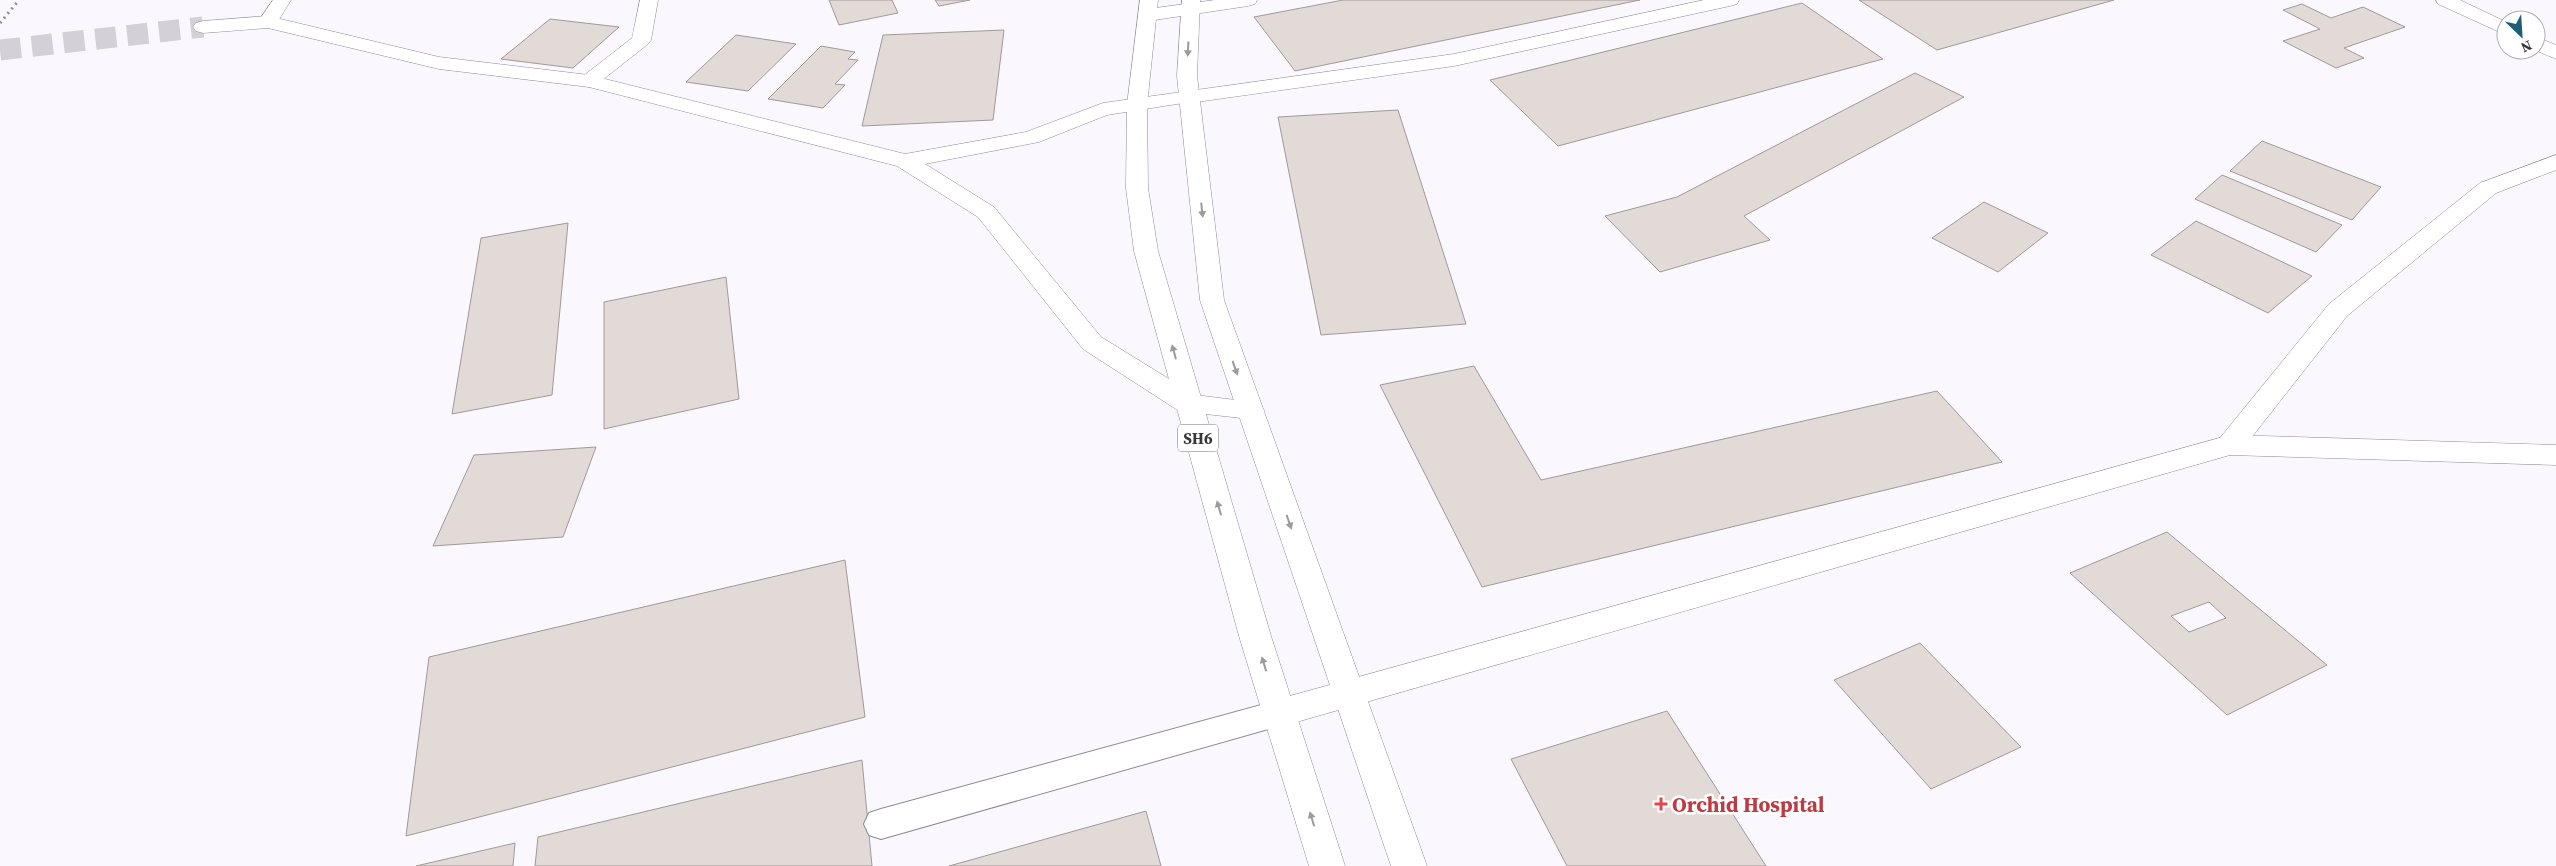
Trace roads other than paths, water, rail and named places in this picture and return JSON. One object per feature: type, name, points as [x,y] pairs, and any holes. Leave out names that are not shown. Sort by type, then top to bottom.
[{"type":"street","points":[[268,22],[282,0]]},
{"type":"street","points":[[589,81],[641,40],[649,0]]},
{"type":"street","points":[[1148,7],[1248,0]]},
{"type":"street","points":[[905,161],[1032,137],[1103,109],[1454,60],[1730,0]]},
{"type":"street","points":[[2445,0],[2496,24]]},
{"type":"street","points":[[1191,5],[1187,76],[1212,300],[1409,866]]},
{"type":"street","name":"SH6","points":[[1148,7],[1137,105],[1137,188],[1146,251],[1279,713],[1327,866]]},
{"type":"street","points":[[203,27],[268,22],[439,63],[589,81],[905,161],[986,212],[1092,343],[1189,404],[1250,410]]},
{"type":"street","points":[[2230,446],[2338,310],[2488,188],[2556,162]]},
{"type":"street","points":[[1279,713],[2230,446],[2556,455]]},
{"type":"lane","points":[[880,824],[1279,713]]},
{"type":"tunnel","points":[[0,50],[203,27]]},
{"type":"railway","points":[[0,23],[19,0]]},
{"type":"place","name":"Orchid Hospital","points":[[1661,804]]}]
